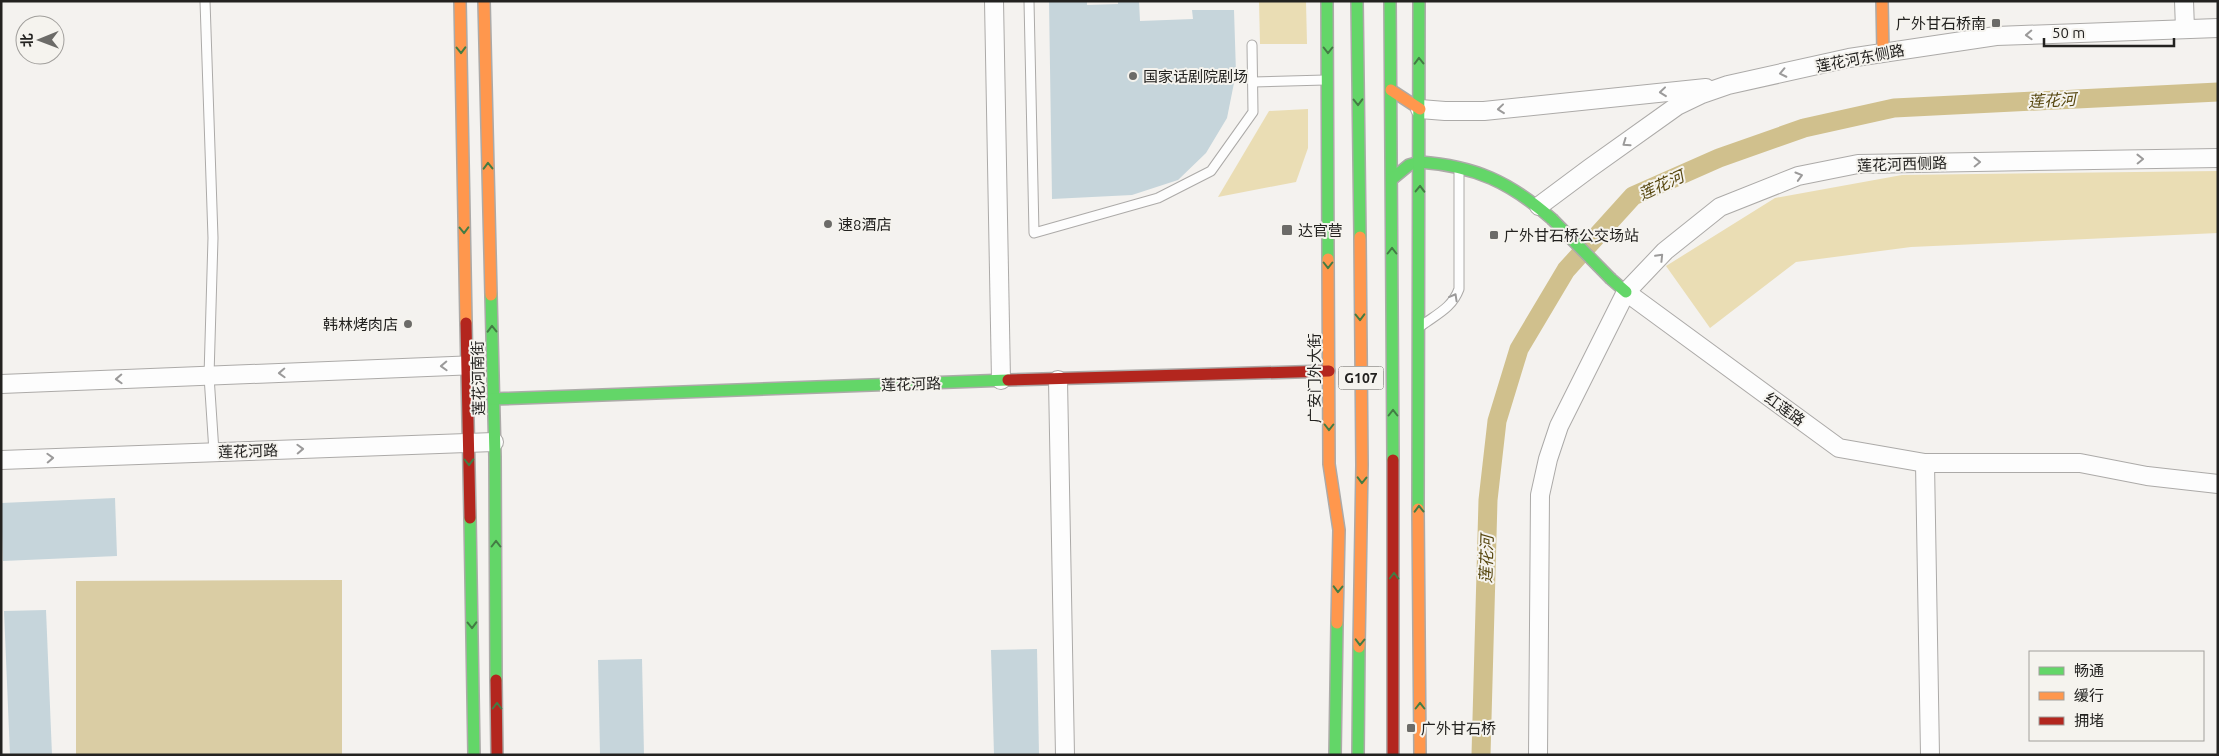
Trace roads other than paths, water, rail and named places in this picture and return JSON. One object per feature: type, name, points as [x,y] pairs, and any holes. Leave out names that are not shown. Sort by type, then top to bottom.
[{"type":"main road","name":"莲花河南街","points":[[460,1],[474,755]]},
{"type":"main road","name":"莲花河南街","points":[[484,1],[493,364],[498,755]]},
{"type":"main road","name":"广安门外大街","points":[[1327,1],[1329,464],[1338,530],[1336,755]]},
{"type":"main road","name":"G107","points":[[1357,1],[1362,465],[1358,755]]},
{"type":"main road","name":"G107","points":[[1390,1],[1392,179],[1405,328],[1393,755]]},
{"type":"main road","points":[[1419,1],[1420,162],[1405,328],[1420,755]]},
{"type":"main road","points":[[1882,1],[1883,52]]},
{"type":"main road","points":[[1391,90],[1420,109]]},
{"type":"main road","points":[[1392,179],[1409,165],[1420,162]]},
{"type":"main road","name":"红莲路","points":[[1420,162],[1460,166],[1515,191],[1540,206],[1611,280],[1626,292]]},
{"type":"main road","name":"莲花河路","points":[[493,399],[1001,380],[1058,380],[1328,371]]},
{"type":"street","points":[[994,1],[1001,380]]},
{"type":"street","points":[[2184,1],[2185,29]]},
{"type":"street","name":"莲花河东侧路","points":[[1540,206],[1677,106],[1702,94],[1728,85],[1883,52],[1996,36],[2218,28]]},
{"type":"street","points":[[1420,109],[1445,112],[1484,110],[1728,85]]},
{"type":"street","name":"莲花河西侧路","points":[[1538,755],[1540,494],[1548,459],[1560,426],[1626,292],[1665,251],[1720,207],[1798,176],[1858,164],[2218,158]]},
{"type":"street","name":"红莲路","points":[[1626,292],[1839,448],[1925,463],[2080,463],[2147,476],[2218,484]]},
{"type":"street","points":[[1,384],[493,364]]},
{"type":"street","points":[[1058,380],[1065,755]]},
{"type":"street","name":"莲花河路","points":[[1,460],[494,442]]},
{"type":"street","points":[[1925,463],[1930,755]]},
{"type":"lane","points":[[205,1],[213,238],[209,376],[214,452]]},
{"type":"lane","points":[[1029,1],[1034,233],[1158,198],[1211,171],[1253,112],[1252,46]]},
{"type":"lane","points":[[1253,82],[1328,80]]},
{"type":"lane","points":[[1405,328],[1448,307],[1455,300],[1459,288],[1460,166]]},
{"type":"waterway","name":"莲花河","points":[[1481,755],[1488,500],[1497,421],[1519,349],[1566,270],[1633,196],[1719,158],[1804,128],[1894,108],[2218,92]]},
{"type":"place","name":"广外甘石桥南","points":[[1996,23]]},
{"type":"place","name":"国家话剧院剧场","points":[[1133,76]]},
{"type":"place","name":"速8酒店","points":[[828,224]]},
{"type":"place","name":"达官营","points":[[1287,230]]},
{"type":"place","name":"广外甘石桥公交场站","points":[[1494,235]]},
{"type":"place","name":"韩林烤肉店","points":[[408,324]]},
{"type":"place","name":"广外甘石桥","points":[[1411,728]]}]
